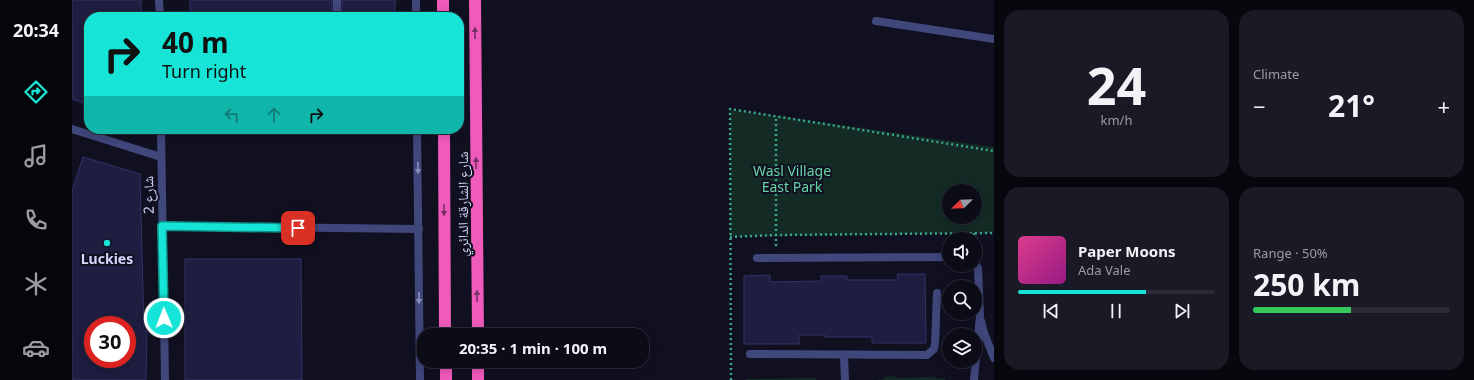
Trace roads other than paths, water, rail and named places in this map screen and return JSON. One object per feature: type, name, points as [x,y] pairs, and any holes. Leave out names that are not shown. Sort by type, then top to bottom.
[{"type":"highway","points":[[443,0],[443,12]]},
{"type":"highway","name":"شارع الشارقة الدائري","points":[[475,0],[478,328]]},
{"type":"highway","name":"شارع الشارقة الدائري","points":[[444,134],[445,328]]},
{"type":"highway","points":[[446,368],[446,380]]},
{"type":"highway","points":[[478,368],[478,380]]},
{"type":"street","points":[[159,0],[160,12]]},
{"type":"street","points":[[337,0],[337,12]]},
{"type":"street","points":[[416,0],[416,12]]},
{"type":"street","points":[[876,20],[994,39]]},
{"type":"street","points":[[72,129],[84,133]]},
{"type":"street","points":[[88,134],[161,157]]},
{"type":"street","name":"شارع 2","points":[[161,134],[165,380]]},
{"type":"street","points":[[417,134],[420,380]]},
{"type":"street","points":[[162,226],[418,229]]},
{"type":"street","points":[[757,258],[942,257]]},
{"type":"street","points":[[750,354],[927,355],[931,352],[935,344],[937,293]]},
{"type":"street","points":[[974,380],[980,320]]},
{"type":"street","points":[[981,320],[984,333],[994,358]]},
{"type":"street","points":[[844,355],[845,380]]},
{"type":"place","name":"Luckies","points":[[107,243]]},
{"type":"park label","name":"Wasl Village East Park","points":[[792,178]]}]
